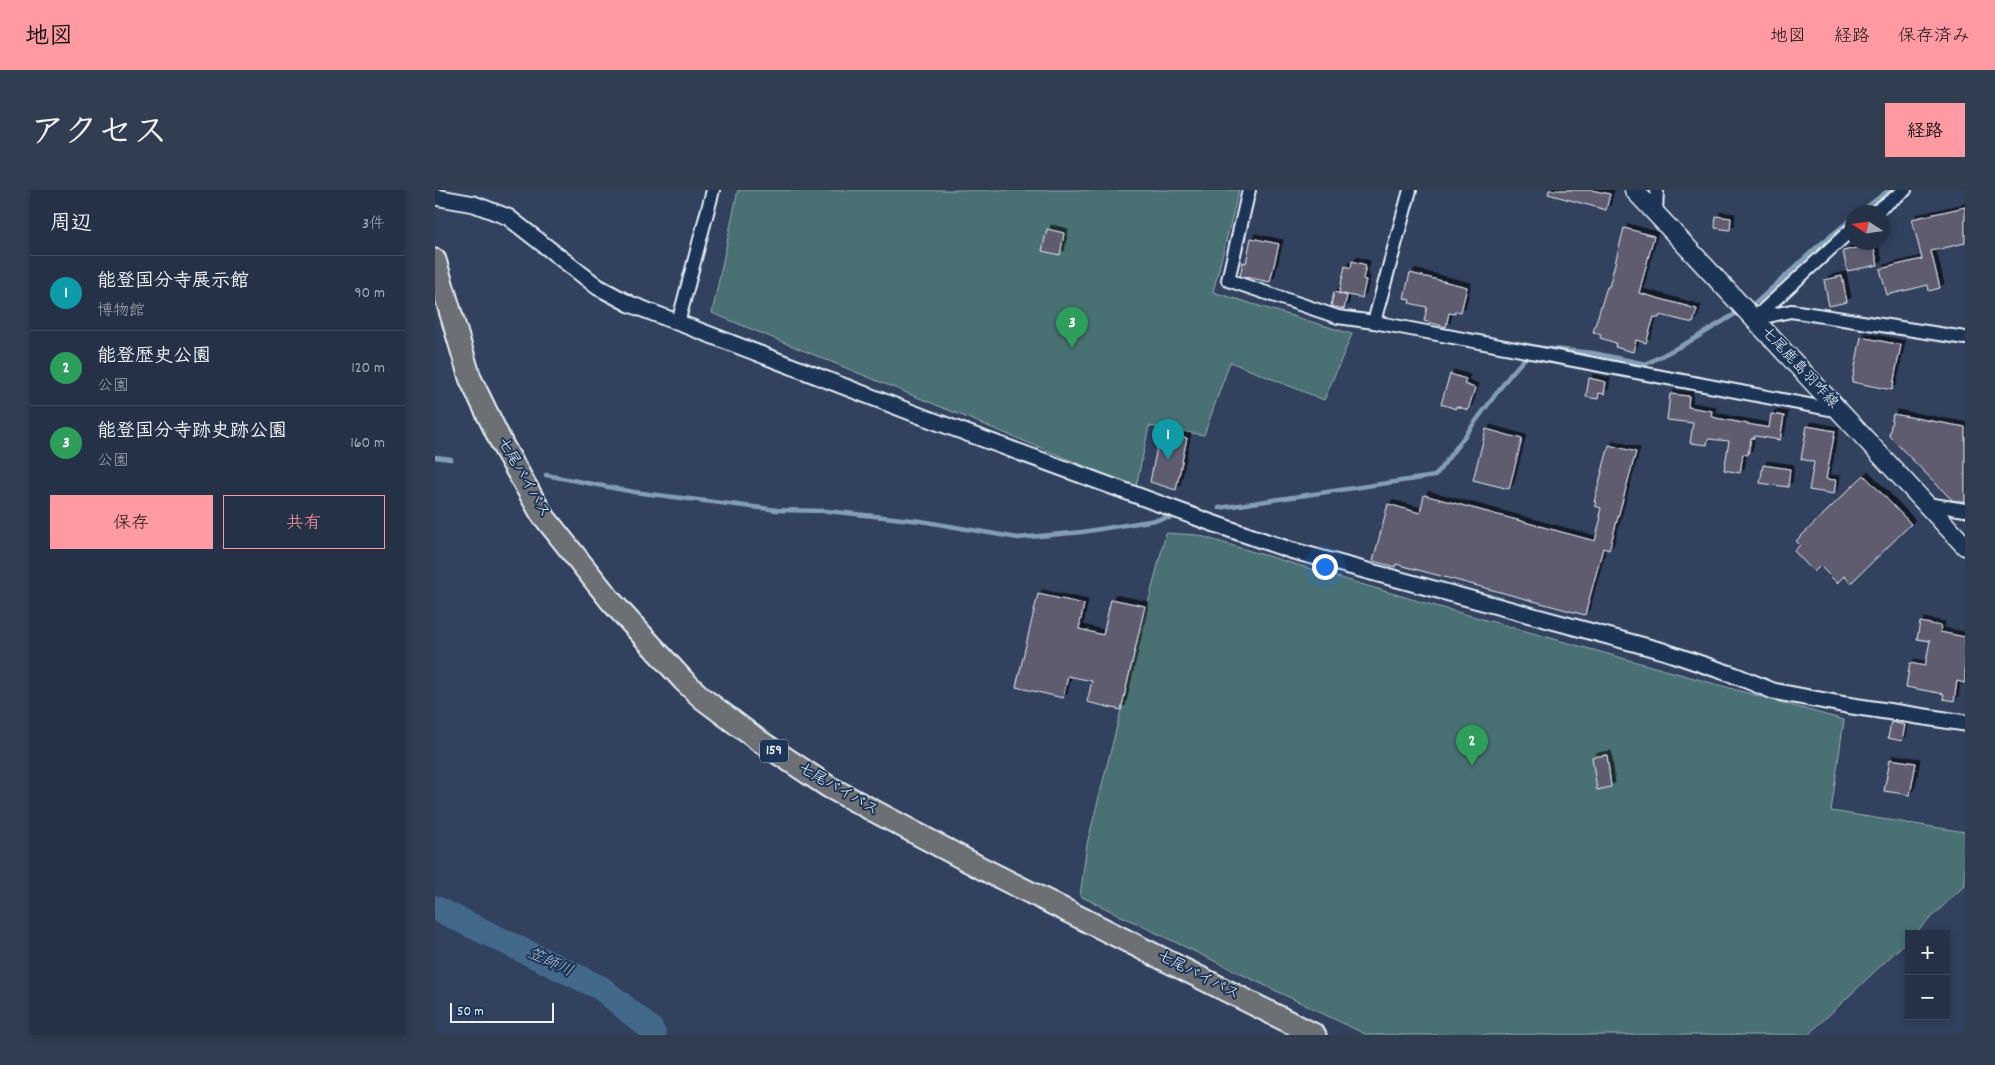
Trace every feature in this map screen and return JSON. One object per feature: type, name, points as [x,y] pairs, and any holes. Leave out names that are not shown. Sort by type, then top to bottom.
[{"type":"highway","name":"七尾バイパス","points":[[435,260],[470,378],[503,446],[541,513],[611,601],[683,681],[702,698],[758,740],[829,787],[983,869],[1315,1035]]},
{"type":"main road","name":"七尾鹿島羽咋線","points":[[1634,190],[1965,546]]},
{"type":"street","points":[[678,323],[713,190]]},
{"type":"street","points":[[1249,190],[1228,280],[1338,317],[1374,322],[1840,411]]},
{"type":"street","points":[[1374,322],[1410,190]]},
{"type":"street","points":[[1656,212],[1657,190]]},
{"type":"street","points":[[1885,205],[1905,191]]},
{"type":"street","points":[[435,197],[474,204],[507,217],[598,288],[630,304],[926,418],[1290,550],[1663,650],[1773,691],[1846,705],[1965,723]]},
{"type":"street","points":[[1748,312],[1845,234]]},
{"type":"street","points":[[1748,312],[1791,311],[1965,338]]},
{"type":"street","points":[[1927,504],[1965,510]]},
{"type":"green space","points":[[738,190],[1239,190],[1213,292],[1352,334],[1324,400],[1230,362],[1204,435],[1149,426],[1136,487],[712,313]]},
{"type":"green space","points":[[1166,533],[1197,535],[1418,601],[1844,720],[1831,811],[1965,832],[1965,885],[1918,930],[1905,930],[1905,943],[1808,1035],[1367,1035],[1080,896],[1087,844]]},
{"type":"building","points":[[1549,190],[1591,190],[1610,194],[1606,210],[1548,194]]},
{"type":"building","points":[[1965,207],[1965,243],[1931,251],[1940,288],[1929,291],[1928,285],[1887,295],[1880,269],[1922,259],[1912,219]]},
{"type":"building","points":[[1716,216],[1731,218],[1730,230],[1715,228]]},
{"type":"building","points":[[1624,228],[1654,236],[1639,293],[1697,309],[1693,323],[1660,315],[1659,318],[1654,317],[1646,343],[1636,340],[1633,352],[1615,347],[1616,343],[1600,338],[1601,334],[1593,332],[1607,287],[1609,287]]},
{"type":"building","points":[[1047,229],[1064,233],[1060,255],[1042,251]]},
{"type":"building","points":[[1251,238],[1279,244],[1270,282],[1240,276],[1243,262],[1246,263]]},
{"type":"building","points":[[1874,250],[1878,265],[1847,271],[1843,251]]},
{"type":"building","points":[[1352,261],[1366,265],[1363,279],[1366,280],[1362,298],[1339,293],[1345,266],[1351,268]]},
{"type":"building","points":[[1410,273],[1467,287],[1461,312],[1449,313],[1446,327],[1424,321],[1427,307],[1409,303],[1410,300],[1404,298]]},
{"type":"building","points":[[1842,276],[1847,302],[1829,306],[1824,280]]},
{"type":"building","points":[[1334,292],[1347,296],[1344,309],[1331,306]]},
{"type":"building","points":[[1861,337],[1901,345],[1892,390],[1852,382]]},
{"type":"building","points":[[1450,374],[1466,379],[1464,384],[1475,388],[1468,410],[1456,406],[1456,409],[1441,404]]},
{"type":"building","points":[[1589,378],[1606,382],[1604,394],[1599,393],[1598,399],[1586,397]]},
{"type":"building","points":[[1670,394],[1689,396],[1688,407],[1712,411],[1711,416],[1716,418],[1769,428],[1771,414],[1784,416],[1780,440],[1755,436],[1751,438],[1748,455],[1743,454],[1740,473],[1724,470],[1729,441],[1708,439],[1707,445],[1690,443],[1693,423],[1667,420]]},
{"type":"building","points":[[1893,414],[1965,427],[1965,502],[1952,500],[1889,436]]},
{"type":"building","points":[[1807,426],[1835,431],[1826,479],[1836,480],[1834,494],[1809,490],[1814,462],[1801,459]]},
{"type":"building","points":[[1486,429],[1522,439],[1509,489],[1473,480]]},
{"type":"building","points":[[1160,432],[1187,438],[1176,490],[1150,482]]},
{"type":"building","points":[[1609,445],[1636,452],[1609,550],[1603,548],[1585,615],[1396,564],[1395,567],[1373,561],[1388,504],[1420,513],[1424,495],[1595,541],[1601,517],[1599,516],[1601,508],[1595,506],[1596,502],[1594,502]]},
{"type":"building","points":[[1763,465],[1790,469],[1788,487],[1760,483]]},
{"type":"building","points":[[1864,475],[1911,524],[1851,583],[1844,576],[1837,583],[1820,566],[1814,572],[1794,551],[1800,545],[1796,541]]},
{"type":"building","points":[[1038,594],[1084,604],[1079,629],[1103,635],[1111,599],[1145,606],[1121,710],[1087,702],[1092,681],[1068,676],[1063,698],[1016,687]]},
{"type":"building","points":[[1920,622],[1941,626],[1940,632],[1965,637],[1965,683],[1957,681],[1954,701],[1943,699],[1944,694],[1906,687],[1910,663],[1925,666],[1930,641],[1917,639]]},
{"type":"building","points":[[1891,722],[1905,725],[1902,741],[1888,738]]},
{"type":"building","points":[[1607,755],[1611,787],[1597,790],[1592,757]]},
{"type":"building","points":[[1890,759],[1916,763],[1910,795],[1884,791]]},
{"type":"waterway","points":[[1869,205],[1889,190]]},
{"type":"waterway","points":[[1749,306],[1758,301],[1817,247],[1845,224]]},
{"type":"waterway","points":[[1543,348],[1593,353],[1646,364],[1694,339],[1740,311]]},
{"type":"waterway","points":[[1219,508],[1435,476],[1510,375],[1526,357]]},
{"type":"waterway","points":[[435,457],[451,459]]},
{"type":"waterway","points":[[546,475],[634,492],[777,510],[827,511],[921,521],[1018,538],[1082,532],[1174,517]]},
{"type":"waterway","name":"笠師川","points":[[435,908],[601,988],[651,1029],[654,1035]]},
{"type":"place","name":"能登国分寺跡史跡公園","points":[[1072,348]]},
{"type":"place","name":"能登国分寺展示館","points":[[1168,460]]},
{"type":"place","name":"能登歴史公園","points":[[1472,766]]}]
